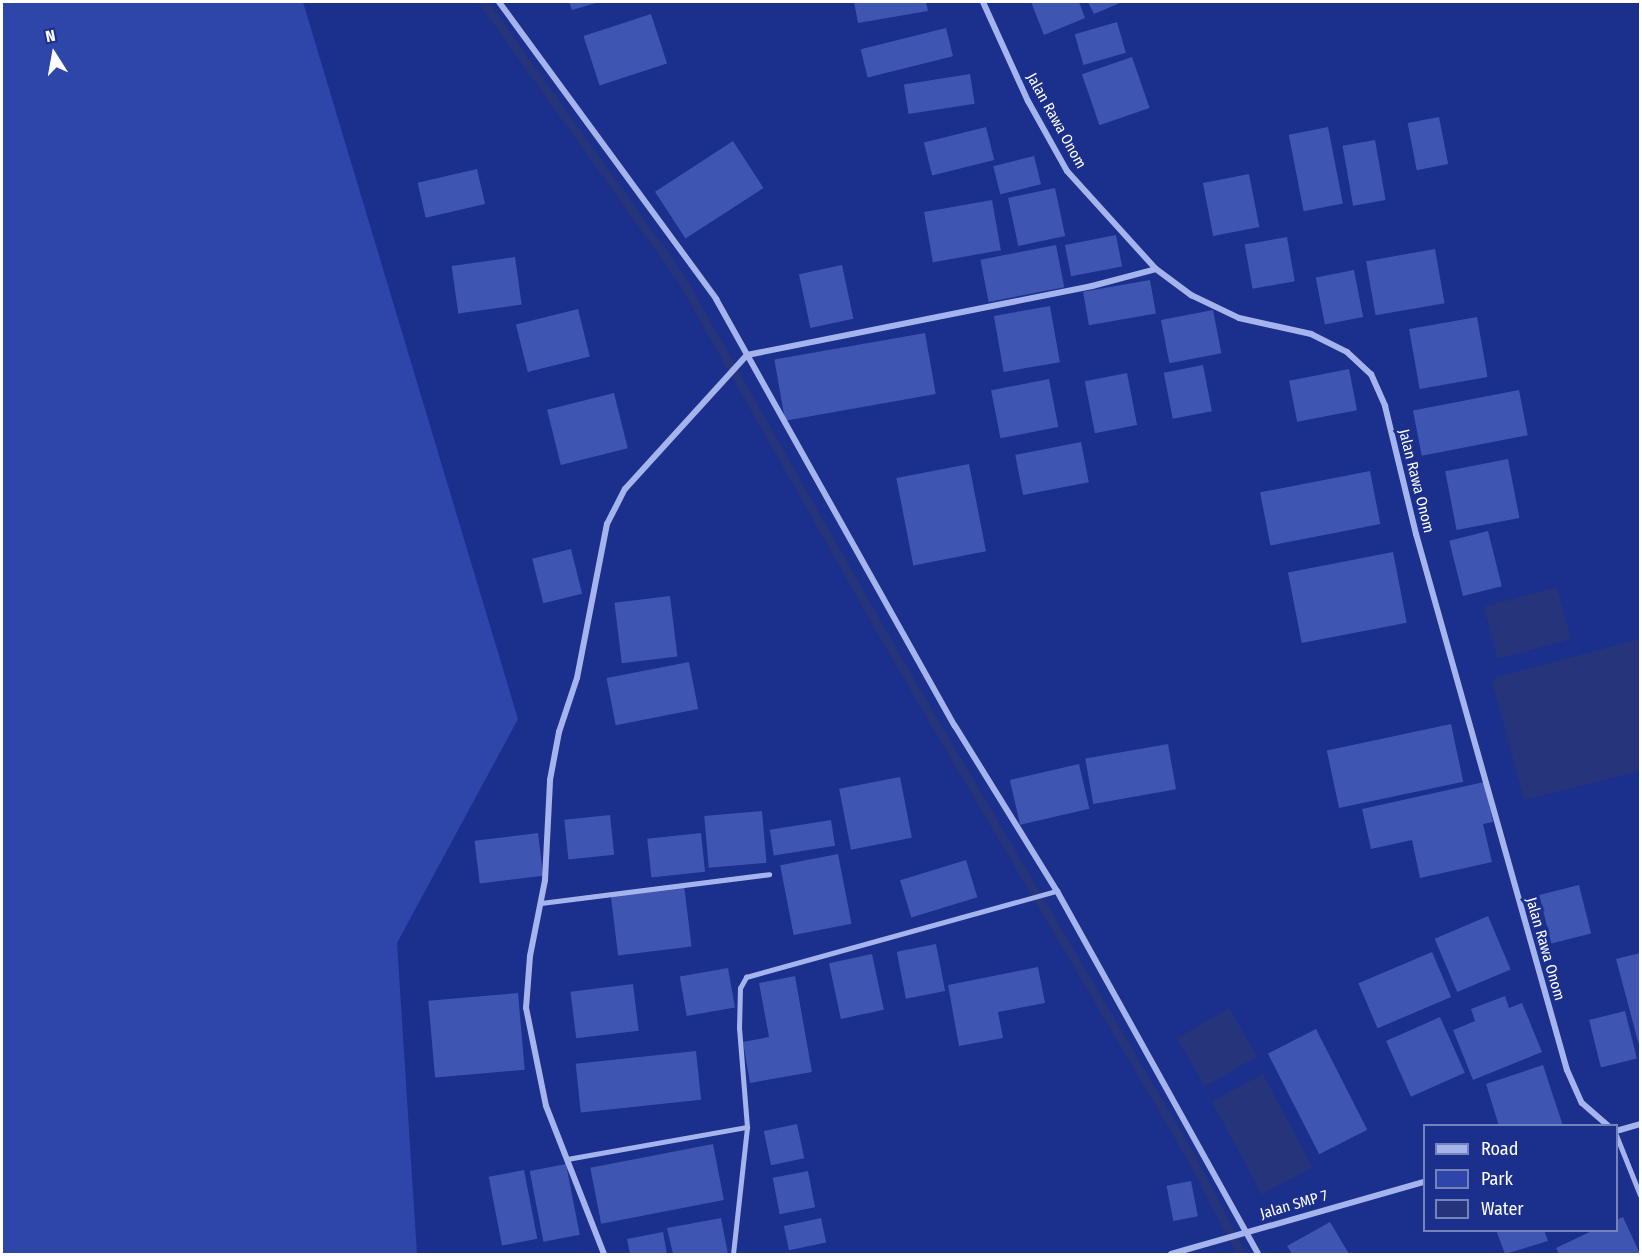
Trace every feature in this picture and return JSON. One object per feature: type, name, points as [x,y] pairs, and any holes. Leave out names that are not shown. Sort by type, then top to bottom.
[{"type":"street","points":[[499,2],[716,299],[955,726],[1057,891],[1258,1254]]},
{"type":"street","name":"Jalan Rawa Onom","points":[[983,2],[1028,101],[1067,171],[1156,268],[1191,295],[1239,318],[1311,334],[1347,351],[1371,374],[1385,406],[1416,534],[1567,1070],[1582,1103],[1607,1124]]},
{"type":"street","points":[[604,1254],[546,1106],[526,1008],[530,956],[541,903],[550,780],[559,732],[577,678],[607,524],[625,489],[723,378],[747,355],[1092,286],[1156,268]]},
{"type":"street","points":[[541,903],[769,874]]},
{"type":"street","points":[[733,1254],[747,1127],[739,1028],[740,988],[746,977],[1057,891]]},
{"type":"street","points":[[1618,1133],[1641,1124]]},
{"type":"street","points":[[567,1159],[747,1127]]},
{"type":"street","points":[[1618,1136],[1641,1195]]},
{"type":"street","name":"Jalan SMP 7","points":[[1171,1254],[1423,1183]]},
{"type":"green space","points":[[2,2],[303,2],[518,719],[397,943],[417,1254],[2,1254]]},
{"type":"water","points":[[1557,587],[1571,639],[1498,659],[1484,607]]},
{"type":"water","points":[[1640,639],[1640,771],[1524,800],[1492,682],[1497,677]]},
{"type":"water","points":[[1229,1008],[1257,1056],[1205,1086],[1177,1038]]},
{"type":"water","points":[[1263,1074],[1313,1168],[1262,1195],[1212,1101]]},
{"type":"building","points":[[569,2],[599,2],[572,10]]},
{"type":"building","points":[[854,2],[926,2],[928,11],[858,23]]},
{"type":"building","points":[[1031,2],[1079,2],[1085,18],[1044,35]]},
{"type":"building","points":[[1088,2],[1122,2],[1094,14]]},
{"type":"building","points":[[651,14],[667,63],[600,85],[583,36]]},
{"type":"building","points":[[1117,22],[1126,53],[1084,65],[1075,34]]},
{"type":"building","points":[[946,28],[953,56],[868,77],[861,49]]},
{"type":"building","points":[[1132,57],[1150,108],[1099,125],[1082,74]]},
{"type":"building","points":[[970,74],[975,104],[909,114],[904,84]]},
{"type":"building","points":[[1439,117],[1448,164],[1417,170],[1408,123]]},
{"type":"building","points":[[986,127],[994,160],[932,175],[924,142]]},
{"type":"building","points":[[1328,127],[1343,204],[1304,211],[1289,135]]},
{"type":"building","points":[[1375,140],[1386,200],[1353,206],[1343,146]]},
{"type":"building","points":[[733,141],[763,188],[686,239],[655,192]]},
{"type":"building","points":[[1034,156],[1041,184],[1000,194],[993,166]]},
{"type":"building","points":[[477,169],[485,204],[426,218],[418,183]]},
{"type":"building","points":[[1249,174],[1259,227],[1213,236],[1203,183]]},
{"type":"building","points":[[1055,188],[1065,236],[1018,246],[1008,198]]},
{"type":"building","points":[[992,200],[1001,250],[933,262],[924,212]]},
{"type":"building","points":[[1116,235],[1122,266],[1071,276],[1065,245]]},
{"type":"building","points":[[1287,237],[1295,281],[1252,289],[1245,244]]},
{"type":"building","points":[[1056,245],[1064,287],[989,302],[980,260]]},
{"type":"building","points":[[1435,249],[1445,303],[1376,315],[1366,261]]},
{"type":"building","points":[[515,257],[522,305],[458,313],[452,266]]},
{"type":"building","points":[[842,265],[853,319],[810,328],[799,274]]},
{"type":"building","points":[[1354,270],[1363,317],[1325,325],[1316,277]]},
{"type":"building","points":[[1150,280],[1156,313],[1089,325],[1083,292]]},
{"type":"building","points":[[1050,306],[1060,362],[1004,372],[994,316]]},
{"type":"building","points":[[578,309],[590,357],[528,372],[516,324]]},
{"type":"building","points":[[1213,310],[1221,353],[1169,363],[1161,320]]},
{"type":"building","points":[[1477,317],[1488,377],[1420,389],[1409,329]]},
{"type":"building","points":[[925,333],[936,394],[785,421],[774,360]]},
{"type":"building","points":[[1203,365],[1212,411],[1173,419],[1164,373]]},
{"type":"building","points":[[1349,369],[1357,410],[1297,422],[1289,381]]},
{"type":"building","points":[[1127,373],[1137,425],[1095,433],[1085,381]]},
{"type":"building","points":[[1049,379],[1058,427],[1000,438],[991,390]]},
{"type":"building","points":[[1519,390],[1528,435],[1422,456],[1413,411]]},
{"type":"building","points":[[614,393],[628,448],[561,465],[547,410]]},
{"type":"building","points":[[1081,442],[1089,482],[1023,495],[1015,455]]},
{"type":"building","points":[[1508,459],[1519,518],[1457,530],[1445,471]]},
{"type":"building","points":[[969,464],[986,551],[913,565],[896,478]]},
{"type":"building","points":[[1370,471],[1380,524],[1270,545],[1260,492]]},
{"type":"building","points":[[1488,531],[1502,586],[1463,596],[1449,541]]},
{"type":"building","points":[[571,549],[582,594],[543,603],[532,559]]},
{"type":"building","points":[[1393,552],[1407,623],[1302,643],[1288,572]]},
{"type":"building","points":[[670,596],[677,657],[622,663],[614,603]]},
{"type":"building","points":[[689,662],[698,709],[616,725],[607,678]]},
{"type":"building","points":[[1451,724],[1463,782],[1339,808],[1327,750]]},
{"type":"building","points":[[1168,744],[1176,789],[1093,804],[1085,759]]},
{"type":"building","points":[[1079,764],[1089,809],[1020,825],[1010,780]]},
{"type":"building","points":[[900,777],[912,838],[851,850],[839,789]]},
{"type":"building","points":[[1484,782],[1493,822],[1483,824],[1492,862],[1420,878],[1412,840],[1371,849],[1362,809]]},
{"type":"building","points":[[762,811],[767,863],[709,868],[704,816]]},
{"type":"building","points":[[610,815],[614,855],[568,860],[564,820]]},
{"type":"building","points":[[831,820],[835,846],[774,855],[770,830]]},
{"type":"building","points":[[538,833],[543,876],[480,883],[474,841]]},
{"type":"building","points":[[701,833],[705,872],[651,877],[647,839]]},
{"type":"building","points":[[838,854],[852,924],[794,935],[780,865]]},
{"type":"building","points":[[966,860],[977,897],[911,917],[900,880]]},
{"type":"building","points":[[684,885],[692,947],[618,956],[611,894]]},
{"type":"building","points":[[1579,885],[1591,934],[1551,943],[1539,895]]},
{"type":"building","points":[[1488,916],[1511,969],[1457,992],[1435,939]]},
{"type":"building","points":[[936,944],[945,991],[906,999],[897,952]]},
{"type":"building","points":[[1432,952],[1451,997],[1378,1028],[1358,983]]},
{"type":"building","points":[[1640,953],[1640,1049],[1616,959]]},
{"type":"building","points":[[872,954],[884,1010],[841,1019],[829,963]]},
{"type":"building","points":[[1038,967],[1045,1003],[998,1012],[1003,1038],[959,1046],[948,985]]},
{"type":"building","points":[[728,968],[735,1007],[687,1016],[680,977]]},
{"type":"building","points":[[795,976],[812,1072],[750,1083],[743,1042],[769,1037],[759,983]]},
{"type":"building","points":[[633,984],[639,1031],[576,1038],[570,992]]},
{"type":"building","points":[[518,993],[525,1070],[435,1078],[428,1001]]},
{"type":"building","points":[[1505,996],[1509,1008],[1522,1003],[1542,1052],[1473,1080],[1453,1030],[1475,1021],[1471,1009]]},
{"type":"building","points":[[1625,1011],[1637,1059],[1601,1067],[1589,1020]]},
{"type":"building","points":[[1440,1017],[1465,1073],[1411,1097],[1386,1041]]},
{"type":"building","points":[[1316,1029],[1367,1130],[1319,1154],[1268,1054]]},
{"type":"building","points":[[696,1051],[701,1100],[581,1112],[576,1064]]},
{"type":"building","points":[[1543,1065],[1562,1124],[1498,1124],[1486,1084]]},
{"type":"building","points":[[797,1124],[804,1158],[771,1165],[764,1131]]},
{"type":"building","points":[[713,1144],[724,1200],[601,1224],[590,1168]]},
{"type":"building","points":[[566,1164],[580,1235],[543,1242],[530,1171]]},
{"type":"building","points":[[524,1170],[537,1239],[502,1246],[489,1177]]},
{"type":"building","points":[[808,1171],[815,1207],[780,1214],[773,1178]]},
{"type":"building","points":[[1191,1181],[1198,1216],[1173,1221],[1166,1186]]},
{"type":"building","points":[[1623,1217],[1640,1254],[1559,1254],[1556,1248],[1590,1232],[1618,1232],[1618,1219]]},
{"type":"building","points":[[721,1218],[728,1254],[673,1254],[667,1228]]},
{"type":"building","points":[[821,1218],[826,1242],[789,1250],[784,1226]]},
{"type":"building","points":[[1330,1222],[1349,1254],[1292,1254],[1287,1246]]},
{"type":"building","points":[[663,1232],[667,1254],[630,1254],[627,1239]]},
{"type":"building","points":[[1497,1232],[1545,1232],[1548,1241],[1505,1254]]},
{"type":"waterway","points":[[483,2],[680,277],[887,642],[1192,1159],[1241,1254]]}]
